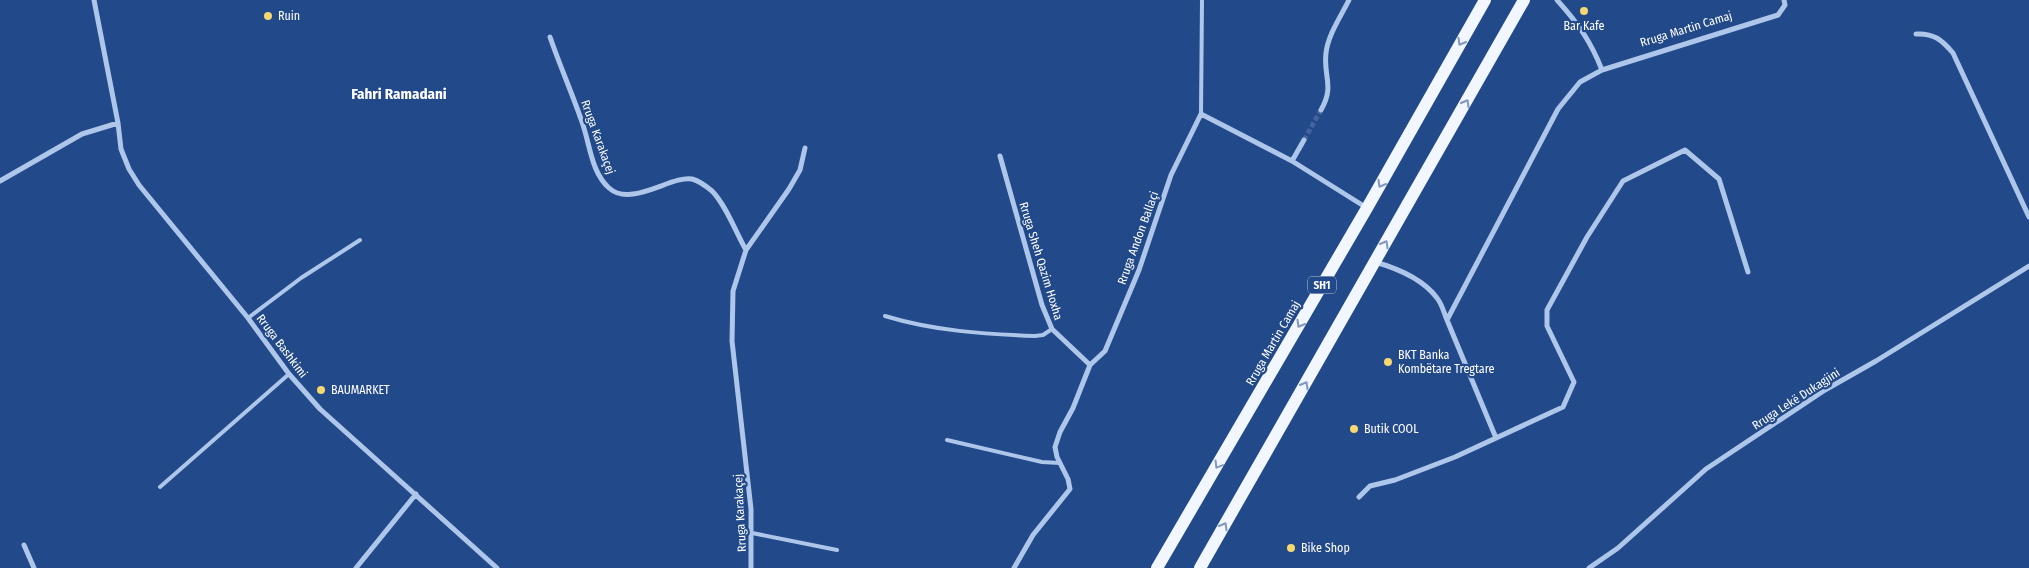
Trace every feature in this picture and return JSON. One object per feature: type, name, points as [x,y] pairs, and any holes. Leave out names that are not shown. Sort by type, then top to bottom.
[{"type":"main road","name":"Rruga Martin Camaj","points":[[1157,568],[1367,208],[1485,0]]},
{"type":"main road","name":"SH1","points":[[1200,568],[1524,0]]},
{"type":"street","name":"Rruga Bashkimi","points":[[94,0],[118,123],[121,149],[129,169],[139,185],[248,318],[289,374],[320,410],[497,568]]},
{"type":"street","points":[[1321,110],[1328,96],[1326,53],[1349,0]]},
{"type":"street","points":[[1557,0],[1575,20],[1593,47],[1602,70]]},
{"type":"street","name":"Rruga Martin Camaj","points":[[1447,320],[1558,109],[1580,82],[1602,70],[1778,15],[1784,5],[1784,0]]},
{"type":"street","points":[[1916,34],[1927,33],[1940,38],[1953,53],[2029,216]]},
{"type":"street","name":"Rruga Karakaçej","points":[[550,37],[583,124],[600,178],[610,189],[620,194],[635,194],[691,179],[713,192],[746,250]]},
{"type":"street","points":[[1200,114],[1292,161],[1367,208]]},
{"type":"street","name":"Rruga Andon Ballaçi","points":[[1090,365],[1105,351],[1138,270],[1171,175],[1200,114]]},
{"type":"street","points":[[0,181],[82,134],[118,123]]},
{"type":"street","points":[[1292,161],[1304,140]]},
{"type":"street","name":"Rruga Karakaçej","points":[[751,568],[752,533],[748,472],[732,341],[732,292],[746,250],[796,177],[800,170],[805,148]]},
{"type":"street","points":[[1359,497],[1370,486],[1395,480],[1454,457],[1563,407],[1574,382],[1547,326],[1547,310],[1587,237],[1623,181],[1685,150],[1719,179],[1748,272]]},
{"type":"street","name":"Rruga Sheh Qazim Hoxha","points":[[1000,156],[1042,305],[1052,329],[1090,365]]},
{"type":"street","points":[[1375,262],[1395,268],[1420,283],[1437,298],[1496,438]]},
{"type":"street","name":"Rruga Lekë Dukagjini","points":[[1589,568],[1618,548],[1706,470],[1825,390],[1910,341],[2029,266]]},
{"type":"street","points":[[1014,568],[1033,535],[1070,489],[1068,479],[1057,457],[1056,447],[1060,432],[1073,408],[1090,365]]},
{"type":"street","points":[[356,568],[416,494]]},
{"type":"street","points":[[24,545],[34,568]]},
{"type":"lane","name":"Rruga Andon Ballaçi","points":[[1200,114],[1202,0]]},
{"type":"lane","points":[[248,318],[301,278],[360,240]]},
{"type":"lane","points":[[885,316],[934,329],[965,332],[1035,336],[1043,335],[1052,329]]},
{"type":"lane","points":[[160,487],[289,374]]},
{"type":"lane","points":[[947,440],[1042,462],[1060,463]]},
{"type":"lane","points":[[752,533],[837,550]]},
{"type":"tunnel","points":[[1304,140],[1321,110]]},
{"type":"place","name":"Bar Kafe","points":[[1584,11]]},
{"type":"place","name":"Ruin","points":[[268,16]]},
{"type":"place","name":"BKT Banka Kombëtare Tregtare","points":[[1388,362]]},
{"type":"place","name":"BAUMARKET","points":[[321,390]]},
{"type":"place","name":"Butik COOL","points":[[1354,429]]},
{"type":"place","name":"Bike Shop","points":[[1291,548]]},
{"type":"district","name":"Fahri Ramadani","points":[[399,94]]}]
